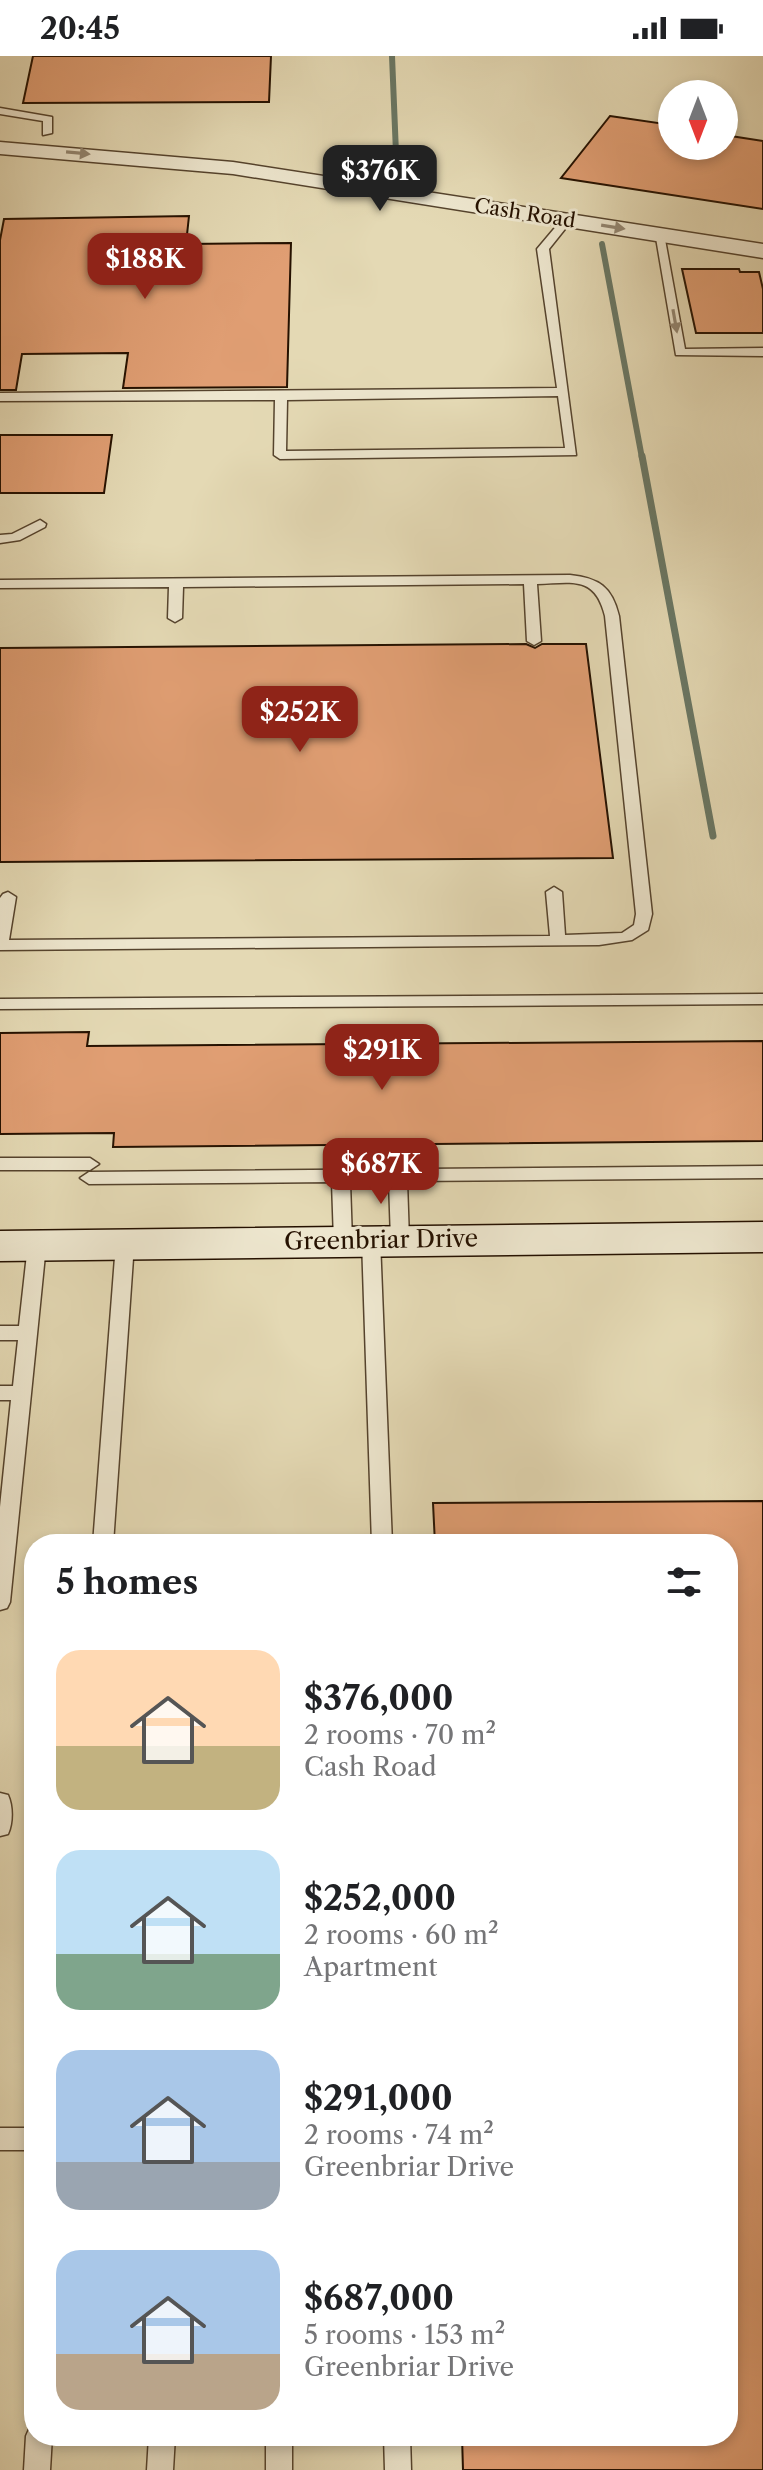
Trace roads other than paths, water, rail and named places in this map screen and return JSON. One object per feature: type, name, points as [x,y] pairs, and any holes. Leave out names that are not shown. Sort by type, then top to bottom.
[{"type":"street","name":"Cash Road","points":[[0,130],[47,133],[239,160],[575,211],[763,231]]},
{"type":"street","name":"Cash Road","points":[[0,148],[239,160]]},
{"type":"street","name":"Cash Road","points":[[575,211],[659,234],[763,251]]},
{"type":"street","name":"Greenbriar Drive","points":[[18,1245],[763,1237]]},
{"type":"lane","points":[[0,111],[48,119],[47,133]]},
{"type":"lane","points":[[281,396],[280,455],[572,452],[543,249],[575,211]]},
{"type":"lane","points":[[659,234],[680,353],[763,352]]},
{"type":"lane","points":[[0,397],[563,392]]},
{"type":"lane","points":[[0,539],[15,537],[40,524]]},
{"type":"lane","points":[[530,580],[534,641]]},
{"type":"lane","points":[[0,584],[589,581],[605,593],[614,630],[644,914],[642,927],[626,937],[0,944],[8,897]]},
{"type":"lane","points":[[175,618],[176,583]]},
{"type":"lane","points":[[554,892],[558,940]]},
{"type":"lane","points":[[0,1004],[763,999]]},
{"type":"lane","points":[[0,1164],[90,1171],[341,1175],[763,1172]]},
{"type":"lane","points":[[341,1175],[371,1240],[382,1534]]},
{"type":"lane","points":[[371,1240],[398,1175]]},
{"type":"lane","points":[[104,1534],[125,1244]]},
{"type":"lane","points":[[0,1602],[7,1460],[22,1393],[28,1333],[18,1245]]},
{"type":"lane","points":[[0,1333],[28,1333]]},
{"type":"lane","points":[[0,1393],[22,1393]]},
{"type":"lane","points":[[0,1802],[0,1827]]},
{"type":"lane","points":[[0,2139],[24,2139]]},
{"type":"lane","points":[[37,2470],[38,2446]]},
{"type":"lane","points":[[160,2470],[161,2446]]},
{"type":"lane","points":[[279,2446],[279,2470]]},
{"type":"lane","points":[[397,2446],[398,2470]]},
{"type":"waterway","points":[[392,56],[396,153]]},
{"type":"waterway","points":[[602,244],[642,458]]},
{"type":"waterway","points":[[642,456],[713,836]]}]
